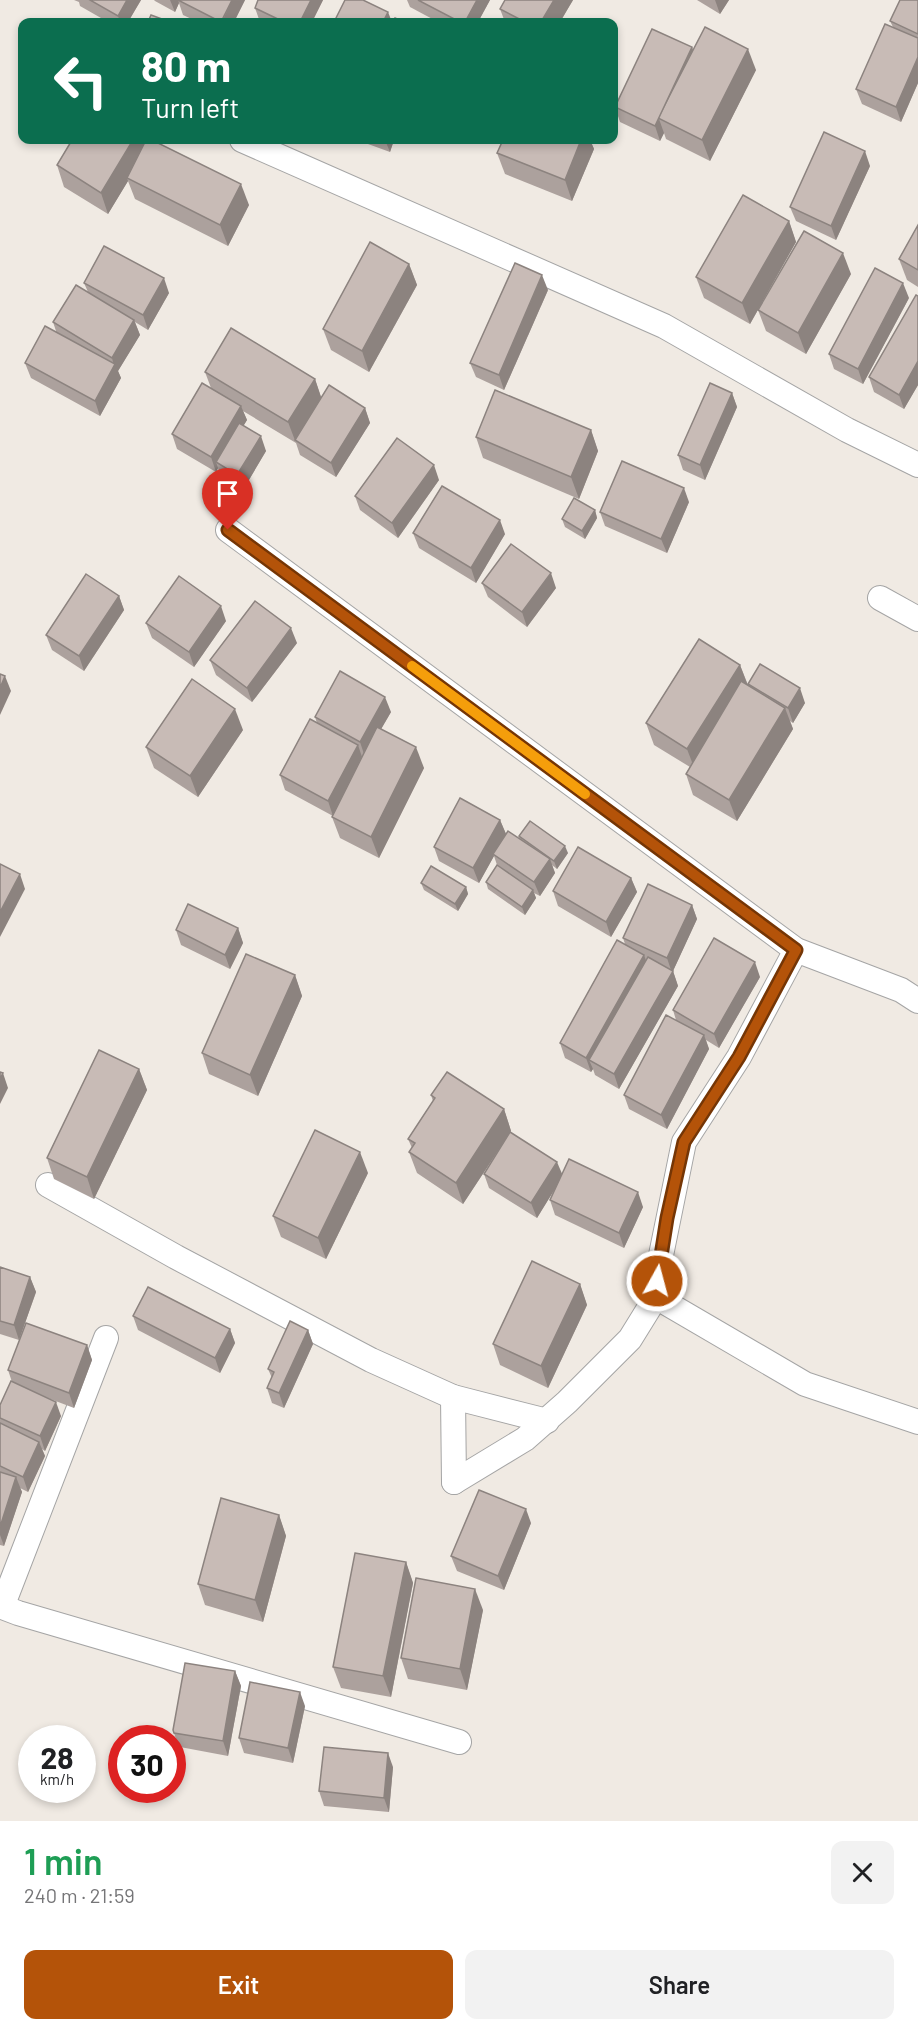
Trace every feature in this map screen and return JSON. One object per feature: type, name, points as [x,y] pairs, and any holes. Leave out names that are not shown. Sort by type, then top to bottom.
[{"type":"street","points":[[251,144],[664,326],[847,430],[918,465]]},
{"type":"street","points":[[228,530],[796,950],[901,990],[918,1001]]},
{"type":"street","points":[[880,598],[918,619]]},
{"type":"street","points":[[453,1397],[454,1482],[525,1439],[547,1421],[630,1339],[656,1297],[658,1265],[684,1142],[739,1057],[796,950]]},
{"type":"street","points":[[48,1185],[315,1332],[453,1397],[547,1421]]},
{"type":"street","points":[[656,1297],[805,1384],[918,1422]]},
{"type":"street","points":[[106,1338],[1,1607],[459,1742]]},
{"type":"building","points":[[90,0],[127,0],[118,16]]},
{"type":"building","points":[[178,0],[232,0],[223,18],[213,18]]},
{"type":"building","points":[[258,0],[311,0],[302,18],[276,18],[255,8]]},
{"type":"building","points":[[345,0],[363,0],[388,12],[385,18],[336,18]]},
{"type":"building","points":[[418,0],[477,0],[467,18],[452,18]]},
{"type":"building","points":[[505,0],[554,0],[543,18],[517,18],[500,9]]},
{"type":"building","points":[[900,0],[918,0],[918,34],[890,21]]},
{"type":"building","points":[[885,24],[918,38],[918,57],[896,107],[856,89]]},
{"type":"building","points":[[705,27],[748,49],[702,140],[658,118]]},
{"type":"building","points":[[652,29],[692,47],[655,126],[618,108],[618,101]]},
{"type":"building","points":[[824,132],[865,151],[831,226],[790,207]]},
{"type":"building","points":[[70,144],[131,144],[101,193],[57,165]]},
{"type":"building","points":[[144,144],[160,144],[241,184],[220,225],[127,178]]},
{"type":"building","points":[[501,144],[579,144],[565,180],[497,153]]},
{"type":"building","points":[[743,195],[789,221],[742,303],[696,277]]},
{"type":"building","points":[[918,225],[918,270],[899,259]]},
{"type":"building","points":[[804,231],[843,253],[798,333],[758,310]]},
{"type":"building","points":[[370,242],[409,264],[362,351],[323,329]]},
{"type":"building","points":[[104,246],[164,278],[143,315],[84,283]]},
{"type":"building","points":[[515,263],[542,275],[499,375],[470,363]]},
{"type":"building","points":[[875,268],[903,283],[858,369],[829,354]]},
{"type":"building","points":[[76,285],[134,320],[112,358],[53,322]]},
{"type":"building","points":[[916,295],[918,296],[918,361],[899,395],[869,377]]},
{"type":"building","points":[[45,326],[115,364],[95,401],[25,363]]},
{"type":"building","points":[[231,328],[315,379],[288,422],[205,372]]},
{"type":"building","points":[[202,383],[241,406],[211,457],[172,434]]},
{"type":"building","points":[[710,383],[732,393],[700,465],[678,455]]},
{"type":"building","points":[[329,385],[365,408],[331,463],[295,440]]},
{"type":"building","points":[[495,390],[591,430],[571,477],[476,437]]},
{"type":"building","points":[[239,423],[261,436],[237,475],[216,462]]},
{"type":"building","points":[[397,438],[434,465],[392,523],[355,496]]},
{"type":"building","points":[[622,461],[684,488],[661,539],[600,512]]},
{"type":"building","points":[[442,486],[500,520],[471,568],[413,533]]},
{"type":"building","points":[[574,498],[595,510],[582,531],[562,519]]},
{"type":"building","points":[[511,544],[551,573],[522,612],[482,583]]},
{"type":"building","points":[[86,574],[119,596],[79,656],[46,635]]},
{"type":"building","points":[[179,576],[221,606],[189,652],[146,623]]},
{"type":"building","points":[[255,601],[291,628],[247,688],[210,660]]},
{"type":"building","points":[[699,639],[740,665],[687,749],[646,723]]},
{"type":"building","points":[[760,664],[800,688],[788,708],[748,684]]},
{"type":"building","points":[[340,671],[385,697],[360,742],[315,717]]},
{"type":"building","points":[[0,674],[5,676],[0,688]]},
{"type":"building","points":[[192,679],[235,709],[190,776],[146,747]]},
{"type":"building","points":[[741,681],[785,708],[729,800],[686,774]]},
{"type":"building","points":[[310,719],[358,745],[328,801],[280,775]]},
{"type":"building","points":[[377,727],[416,747],[371,837],[332,817]]},
{"type":"building","points":[[460,798],[500,820],[473,868],[434,847]]},
{"type":"building","points":[[530,821],[565,846],[554,861],[519,836]]},
{"type":"building","points":[[508,831],[550,859],[534,882],[493,854]]},
{"type":"building","points":[[578,847],[631,878],[606,922],[553,891]]},
{"type":"building","points":[[0,864],[20,874],[0,912]]},
{"type":"building","points":[[497,865],[533,890],[522,907],[486,882]]},
{"type":"building","points":[[431,866],[466,887],[455,904],[421,883]]},
{"type":"building","points":[[648,884],[692,905],[667,958],[623,938]]},
{"type":"building","points":[[188,904],[238,928],[225,955],[176,930]]},
{"type":"building","points":[[714,938],[755,962],[714,1034],[673,1010]]},
{"type":"building","points":[[617,940],[644,955],[586,1058],[560,1043]]},
{"type":"building","points":[[246,954],[295,975],[250,1075],[202,1053]]},
{"type":"building","points":[[648,957],[673,971],[614,1074],[589,1060]]},
{"type":"building","points":[[666,1015],[704,1035],[661,1115],[624,1095]]},
{"type":"building","points":[[99,1050],[139,1069],[87,1177],[47,1158]]},
{"type":"building","points":[[447,1072],[504,1109],[456,1183],[409,1152],[415,1143],[408,1139],[435,1098],[431,1095]]},
{"type":"building","points":[[315,1130],[360,1152],[318,1238],[273,1216]]},
{"type":"building","points":[[510,1132],[557,1162],[531,1203],[484,1174]]},
{"type":"building","points":[[569,1159],[638,1192],[619,1233],[550,1200]]},
{"type":"building","points":[[532,1261],[580,1284],[541,1366],[493,1344]]},
{"type":"building","points":[[0,1267],[30,1277],[14,1325],[0,1321]]},
{"type":"building","points":[[148,1287],[230,1329],[215,1358],[133,1316]]},
{"type":"building","points":[[290,1321],[308,1330],[279,1393],[267,1388],[274,1372],[268,1369]]},
{"type":"building","points":[[26,1323],[87,1345],[69,1393],[8,1370]]},
{"type":"building","points":[[11,1381],[56,1402],[40,1436],[0,1418],[0,1405]]},
{"type":"building","points":[[0,1423],[39,1442],[23,1477],[0,1466]]},
{"type":"building","points":[[0,1472],[16,1477],[0,1527]]},
{"type":"building","points":[[479,1490],[526,1509],[498,1576],[451,1556]]},
{"type":"building","points":[[221,1498],[279,1515],[255,1600],[198,1584]]},
{"type":"building","points":[[355,1553],[406,1562],[383,1676],[333,1667]]},
{"type":"building","points":[[416,1578],[475,1589],[460,1669],[401,1658]]},
{"type":"building","points":[[185,1663],[235,1671],[223,1741],[186,1735],[186,1725],[174,1725]]},
{"type":"building","points":[[250,1682],[300,1692],[288,1748],[239,1738]]},
{"type":"building","points":[[324,1747],[388,1753],[384,1798],[319,1791]]},
{"type":"slow traffic","points":[[412,666],[585,794]]},
{"type":"route","points":[[228,530],[796,950],[739,1057],[684,1142],[667,1218],[657,1281]]}]
